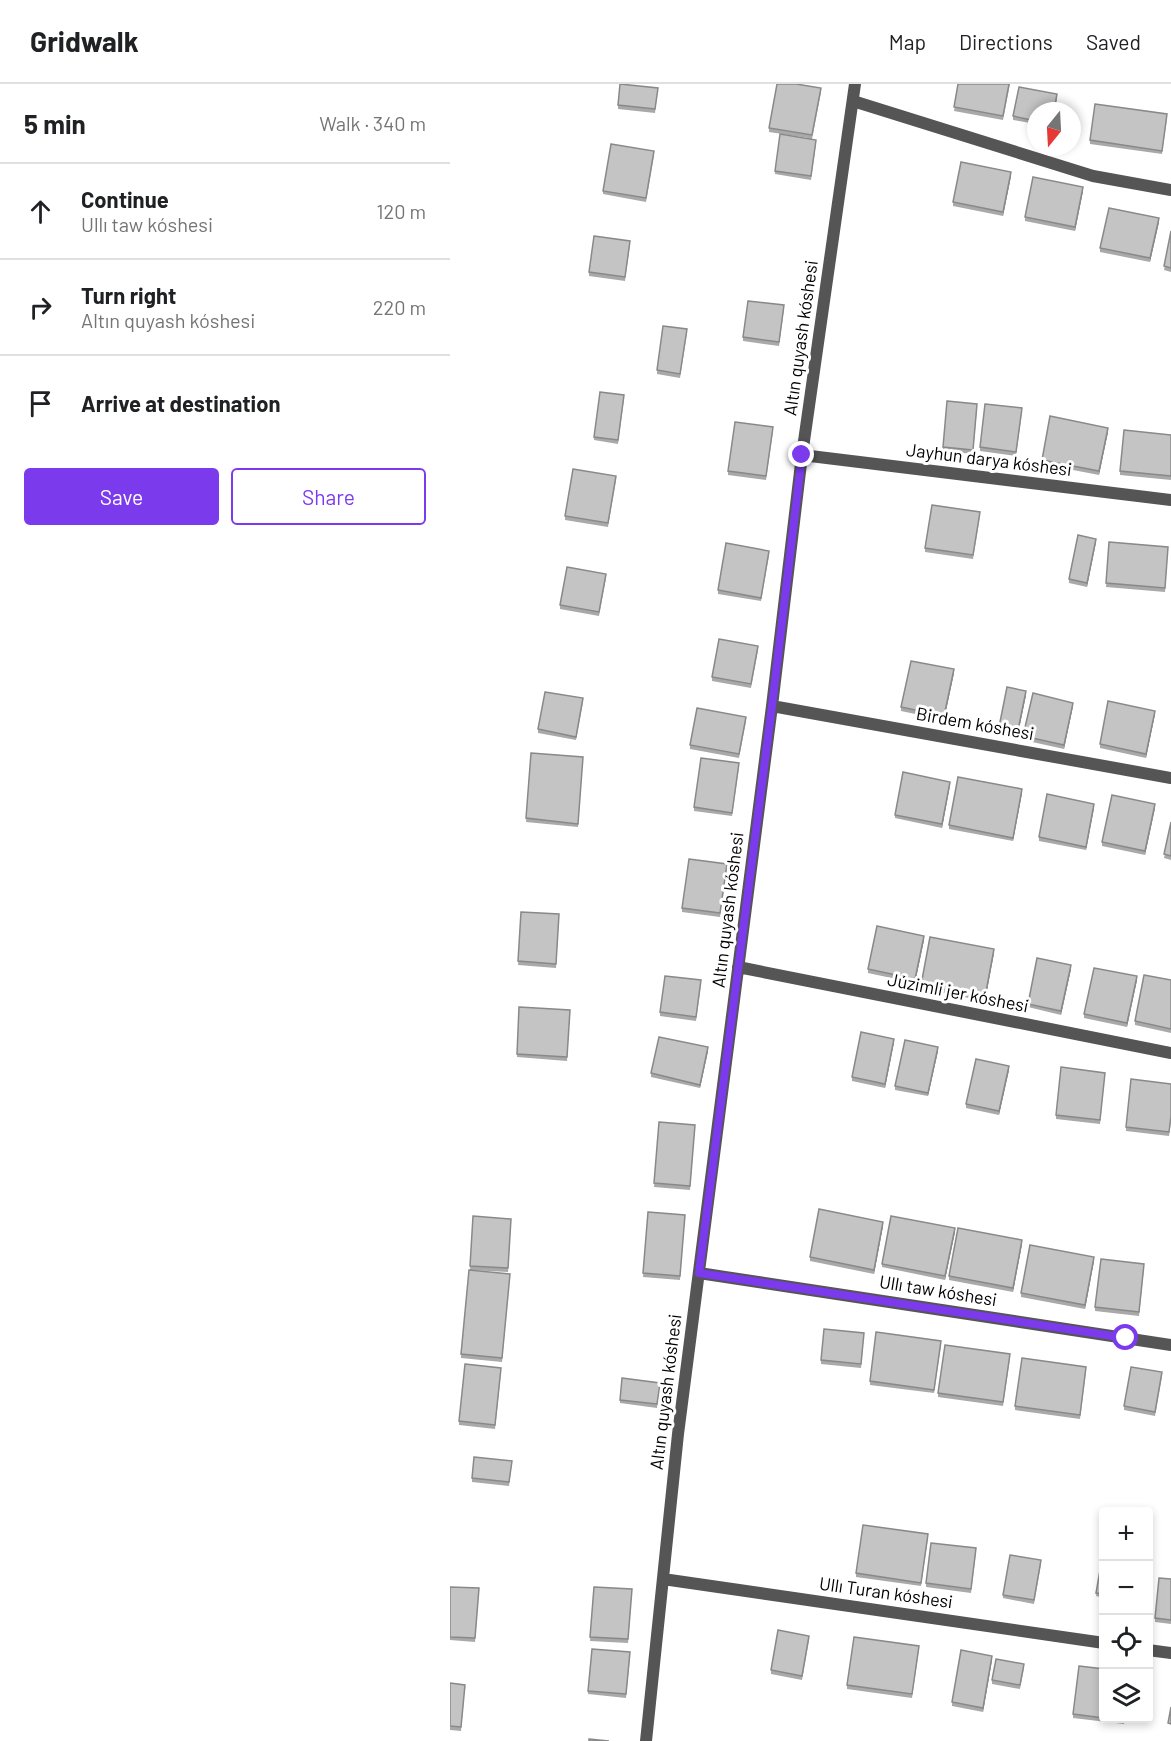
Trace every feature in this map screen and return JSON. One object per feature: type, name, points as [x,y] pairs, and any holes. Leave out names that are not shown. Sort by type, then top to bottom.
[{"type":"street","name":"Altın quyash kóshesi","points":[[646,1741],[678,1434],[802,455],[855,84]]},
{"type":"street","points":[[853,101],[1093,176],[1171,190]]},
{"type":"street","name":"Jayhun darya kóshesi","points":[[802,455],[1171,500]]},
{"type":"street","name":"Birdem kóshesi","points":[[772,706],[1171,778]]},
{"type":"street","name":"Júzimli jer kóshesi","points":[[738,967],[1171,1053]]},
{"type":"street","name":"Ullı taw kóshesi","points":[[699,1273],[1171,1345]]},
{"type":"street","name":"Ullı Turan kóshesi","points":[[663,1579],[1099,1642]]},
{"type":"street","points":[[1153,1651],[1171,1653]]},
{"type":"building","points":[[620,84],[658,88],[655,109],[618,105]]},
{"type":"building","points":[[777,84],[821,88],[812,135],[769,128]]},
{"type":"building","points":[[958,84],[1009,84],[1003,116],[954,107]]},
{"type":"building","points":[[1019,87],[1057,94],[1056,102],[1027,102],[1027,119],[1013,116]]},
{"type":"building","points":[[1095,104],[1167,114],[1162,151],[1090,140]]},
{"type":"building","points":[[780,134],[816,140],[811,176],[775,171]]},
{"type":"building","points":[[611,144],[654,151],[646,198],[603,191]]},
{"type":"building","points":[[961,162],[1011,172],[1003,212],[953,202]]},
{"type":"building","points":[[1033,177],[1083,187],[1075,227],[1025,217]]},
{"type":"building","points":[[1109,208],[1159,218],[1150,258],[1100,248]]},
{"type":"building","points":[[1171,231],[1171,268],[1164,266]]},
{"type":"building","points":[[594,236],[630,241],[625,277],[589,272]]},
{"type":"building","points":[[748,301],[784,305],[779,342],[743,337]]},
{"type":"building","points":[[663,326],[687,329],[680,374],[657,370]]},
{"type":"building","points":[[600,392],[624,395],[618,440],[594,437]]},
{"type":"building","points":[[947,401],[977,404],[973,450],[943,447]]},
{"type":"building","points":[[985,404],[1022,408],[1016,452],[980,447]]},
{"type":"building","points":[[1050,416],[1108,428],[1099,471],[1042,460]]},
{"type":"building","points":[[735,422],[773,427],[766,476],[728,471]]},
{"type":"building","points":[[1124,430],[1171,435],[1171,476],[1120,471]]},
{"type":"building","points":[[573,469],[616,476],[608,523],[565,516]]},
{"type":"building","points":[[932,505],[980,512],[973,555],[925,548]]},
{"type":"building","points":[[1078,535],[1096,539],[1087,583],[1069,579]]},
{"type":"building","points":[[1109,542],[1168,547],[1165,588],[1106,583]]},
{"type":"building","points":[[726,543],[769,551],[761,598],[718,590]]},
{"type":"building","points":[[567,567],[606,574],[599,612],[560,605]]},
{"type":"building","points":[[719,639],[758,646],[751,684],[712,677]]},
{"type":"building","points":[[911,661],[954,669],[944,716],[901,707]]},
{"type":"building","points":[[1007,687],[1026,691],[1017,735],[998,732]]},
{"type":"building","points":[[545,692],[583,698],[576,737],[538,729]]},
{"type":"building","points":[[1033,693],[1073,703],[1064,745],[1023,736]]},
{"type":"building","points":[[1108,701],[1155,711],[1146,754],[1100,744]]},
{"type":"building","points":[[697,708],[746,717],[739,754],[690,745]]},
{"type":"building","points":[[531,753],[583,757],[578,824],[526,818]]},
{"type":"building","points":[[701,758],[739,763],[732,813],[694,807]]},
{"type":"building","points":[[903,772],[950,782],[942,824],[895,815]]},
{"type":"building","points":[[958,777],[1022,789],[1013,838],[949,825]]},
{"type":"building","points":[[1047,794],[1094,804],[1086,847],[1039,837]]},
{"type":"building","points":[[1112,795],[1155,804],[1145,851],[1102,842]]},
{"type":"building","points":[[1171,822],[1171,856],[1164,854]]},
{"type":"building","points":[[689,859],[727,864],[720,913],[682,908]]},
{"type":"building","points":[[521,912],[559,914],[556,964],[518,961]]},
{"type":"building","points":[[877,926],[924,936],[915,979],[868,969]]},
{"type":"building","points":[[930,937],[994,949],[985,997],[921,985]]},
{"type":"building","points":[[1037,958],[1071,965],[1061,1011],[1028,1004]]},
{"type":"building","points":[[1094,968],[1137,976],[1127,1023],[1084,1014]]},
{"type":"building","points":[[1144,975],[1171,980],[1171,1029],[1135,1021]]},
{"type":"building","points":[[665,976],[701,980],[696,1017],[660,1012]]},
{"type":"building","points":[[519,1007],[570,1010],[567,1057],[517,1054]]},
{"type":"building","points":[[861,1032],[894,1039],[885,1084],[852,1077]]},
{"type":"building","points":[[659,1037],[708,1047],[700,1085],[651,1073]]},
{"type":"building","points":[[905,1040],[938,1047],[928,1093],[895,1086]]},
{"type":"building","points":[[976,1059],[1009,1066],[999,1111],[966,1104]]},
{"type":"building","points":[[1061,1067],[1105,1073],[1100,1120],[1056,1115]]},
{"type":"building","points":[[1131,1079],[1171,1084],[1169,1132],[1126,1127]]},
{"type":"building","points":[[659,1122],[695,1125],[690,1186],[654,1183]]},
{"type":"building","points":[[819,1209],[883,1222],[874,1270],[810,1257]]},
{"type":"building","points":[[648,1212],[685,1215],[680,1276],[643,1273]]},
{"type":"building","points":[[473,1216],[511,1219],[508,1268],[470,1266]]},
{"type":"building","points":[[891,1216],[955,1228],[945,1276],[882,1264]]},
{"type":"building","points":[[958,1228],[1022,1240],[1013,1288],[949,1276]]},
{"type":"building","points":[[1030,1245],[1094,1257],[1085,1305],[1021,1293]]},
{"type":"building","points":[[1101,1259],[1144,1264],[1139,1312],[1095,1307]]},
{"type":"building","points":[[469,1270],[510,1274],[502,1358],[461,1354]]},
{"type":"building","points":[[824,1329],[864,1333],[861,1364],[821,1360]]},
{"type":"building","points":[[876,1332],[941,1341],[934,1390],[870,1381]]},
{"type":"building","points":[[945,1345],[1010,1354],[1003,1402],[938,1393]]},
{"type":"building","points":[[1022,1358],[1086,1367],[1080,1415],[1015,1406]]},
{"type":"building","points":[[465,1364],[501,1368],[495,1425],[459,1421]]},
{"type":"building","points":[[1131,1367],[1162,1372],[1155,1412],[1124,1406]]},
{"type":"building","points":[[622,1378],[660,1383],[657,1404],[620,1400]]},
{"type":"building","points":[[474,1457],[512,1461],[509,1482],[472,1478]]},
{"type":"building","points":[[863,1525],[928,1534],[921,1583],[856,1573]]},
{"type":"building","points":[[931,1543],[976,1548],[971,1589],[926,1583]]},
{"type":"building","points":[[1010,1555],[1041,1560],[1034,1600],[1003,1595]]},
{"type":"building","points":[[1099,1576],[1099,1593],[1096,1593]]},
{"type":"building","points":[[1159,1578],[1171,1579],[1171,1620],[1155,1618]]},
{"type":"building","points":[[450,1587],[479,1588],[475,1638],[450,1637]]},
{"type":"building","points":[[594,1587],[632,1589],[628,1639],[590,1637]]},
{"type":"building","points":[[778,1630],[809,1636],[802,1676],[771,1670]]},
{"type":"building","points":[[854,1637],[919,1646],[912,1694],[847,1685]]},
{"type":"building","points":[[592,1649],[630,1652],[626,1694],[588,1691]]},
{"type":"building","points":[[961,1650],[992,1656],[983,1708],[952,1702]]},
{"type":"building","points":[[996,1659],[1024,1664],[1020,1685],[992,1680]]},
{"type":"building","points":[[1079,1666],[1099,1668],[1099,1717],[1073,1714]]},
{"type":"building","points":[[450,1683],[465,1685],[461,1727],[450,1726]]},
{"type":"building","points":[[1171,1707],[1171,1724],[1168,1723]]},
{"type":"route","points":[[802,455],[699,1273],[1126,1338]]}]
